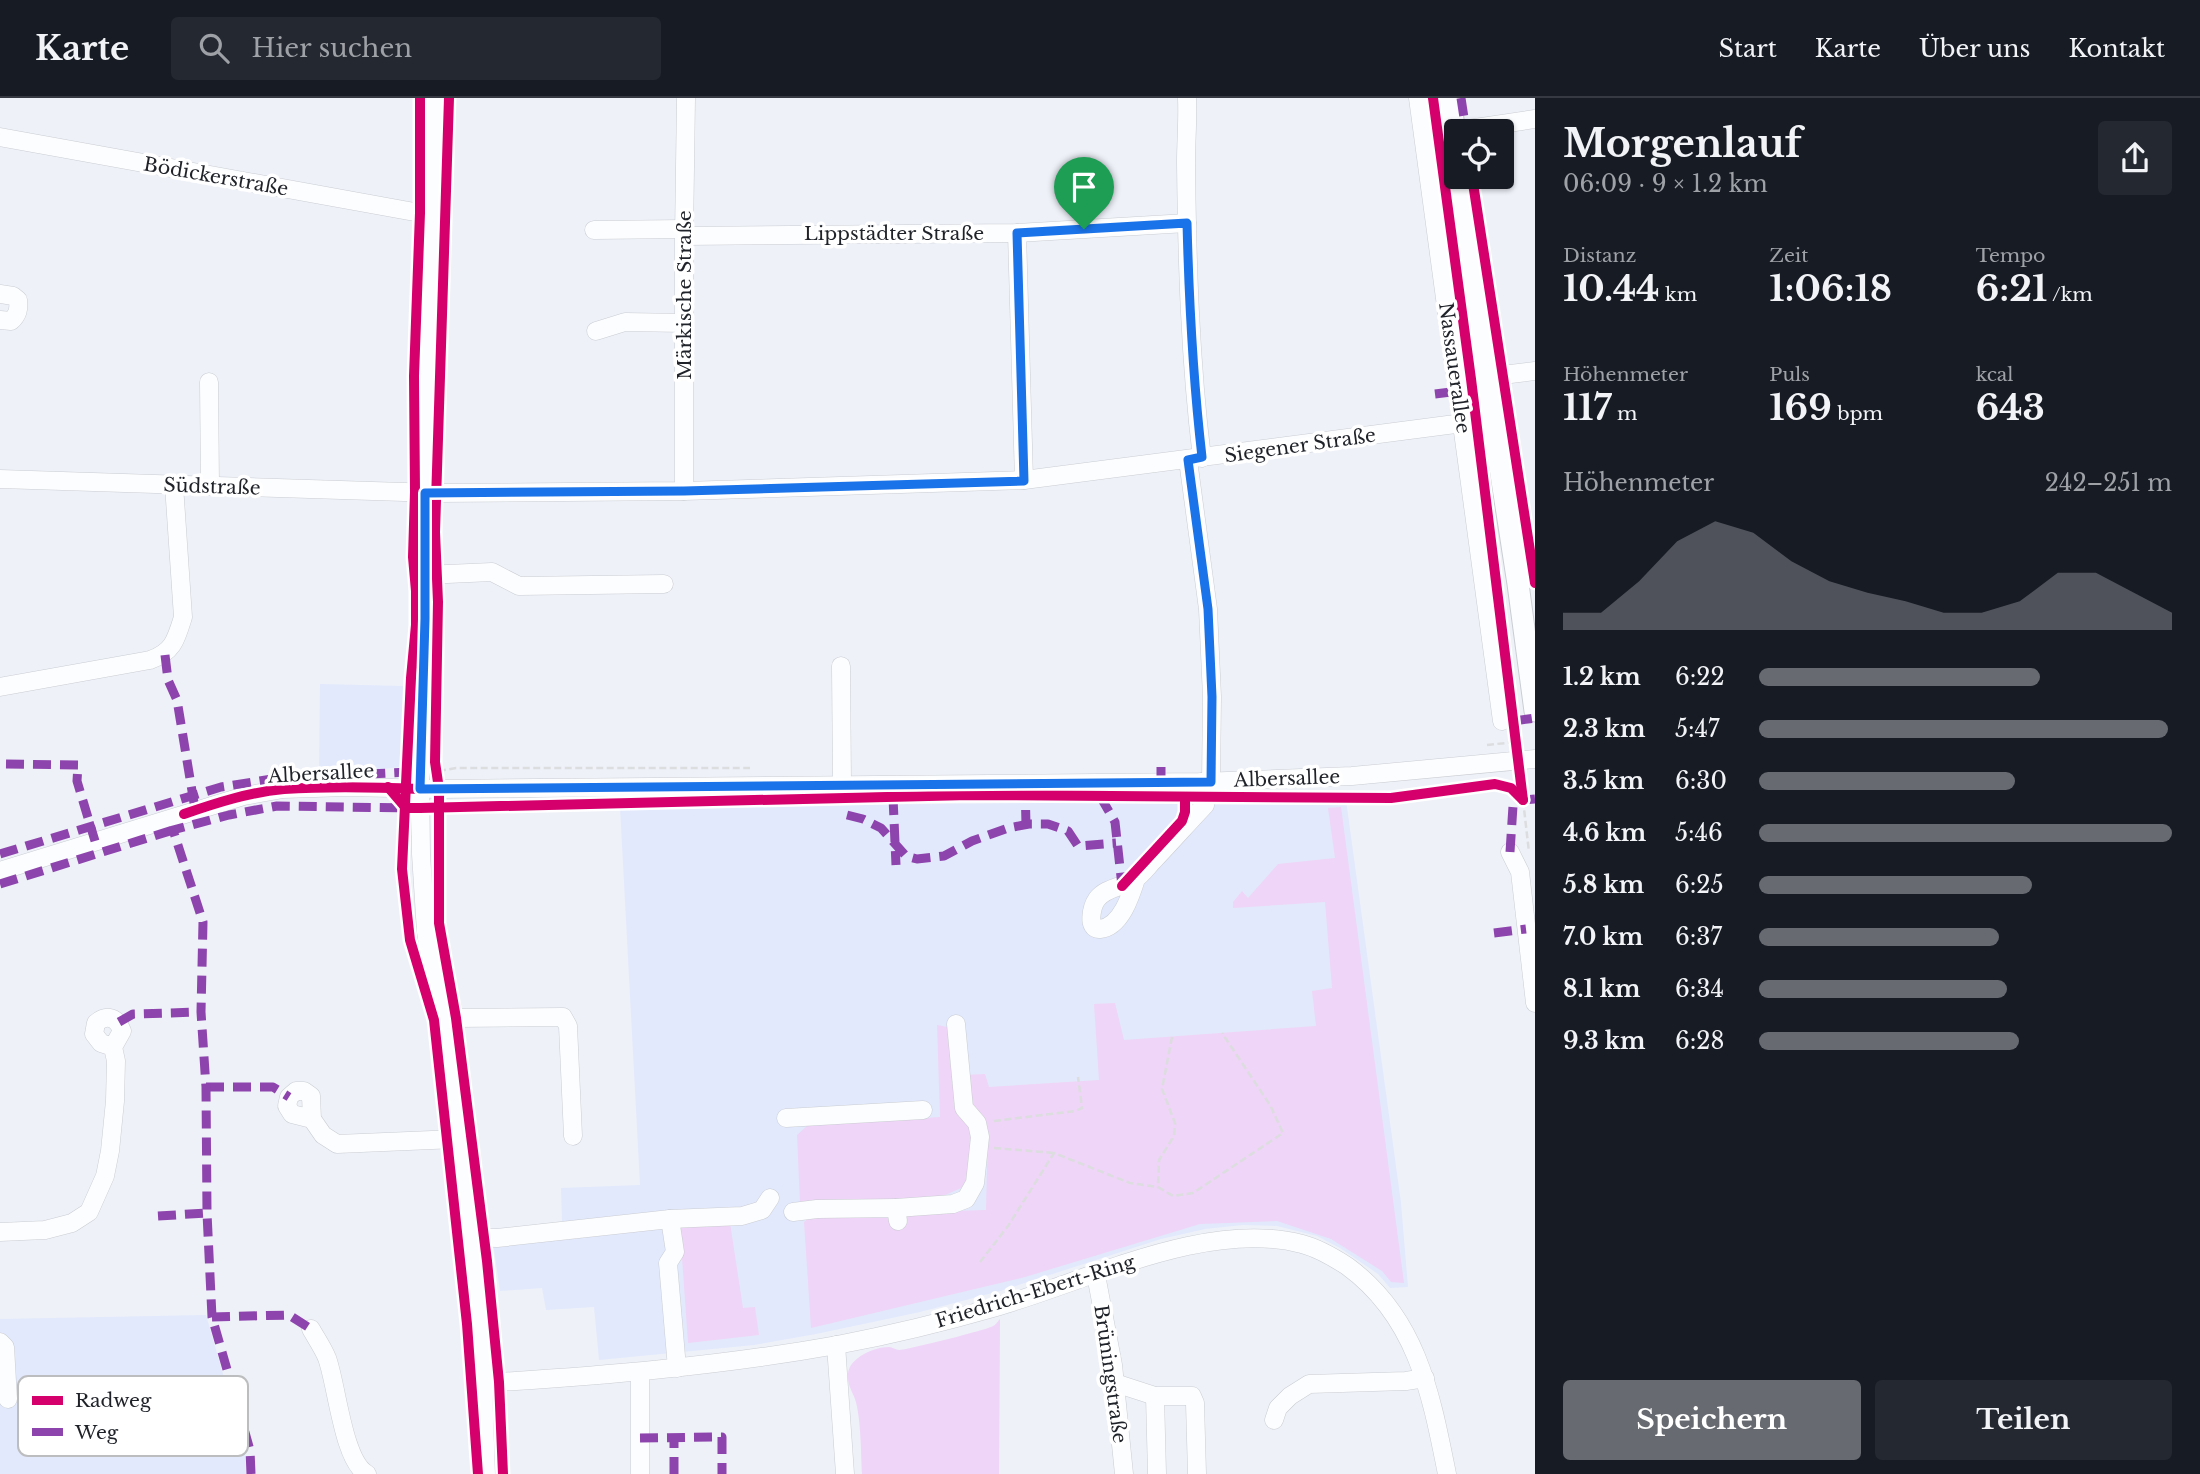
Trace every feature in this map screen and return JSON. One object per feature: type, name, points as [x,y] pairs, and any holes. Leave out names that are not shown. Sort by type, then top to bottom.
[{"type":"main road","points":[[1450,98],[1453,119]]},
{"type":"main road","name":"Nassauerallee","points":[[1462,189],[1486,377],[1535,711]]},
{"type":"street","points":[[434,98],[430,381],[423,547],[425,575],[421,854],[426,932],[444,1020],[456,1139],[477,1298],[486,1474]]},
{"type":"street","name":"Märkische Straße","points":[[684,491],[686,98]]},
{"type":"street","points":[[1136,879],[1205,805],[1207,782],[1212,697],[1208,609],[1195,458],[1187,223],[1187,98]]},
{"type":"street","name":"Nassauerallee","points":[[1418,98],[1502,721]]},
{"type":"street","points":[[1514,123],[1535,119]]},
{"type":"street","name":"Bödickerstraße","points":[[0,137],[432,214]]},
{"type":"street","name":"Lippstädter Straße","points":[[594,230],[1017,233],[1187,223]]},
{"type":"street","points":[[1017,233],[1024,481]]},
{"type":"street","points":[[0,294],[13,296],[18,300],[19,309],[11,321],[0,320]]},
{"type":"street","points":[[596,331],[625,322],[684,323]]},
{"type":"street","points":[[1486,377],[1535,371]]},
{"type":"street","points":[[209,382],[210,486]]},
{"type":"street","name":"Siegener Straße","points":[[425,493],[684,491],[1024,481],[1463,424]]},
{"type":"street","name":"Südstraße","points":[[0,479],[425,493]]},
{"type":"street","points":[[0,687],[150,660],[164,655],[177,636],[183,617],[174,485]]},
{"type":"street","points":[[425,575],[492,572],[519,586],[664,584]]},
{"type":"street","points":[[841,666],[842,784]]},
{"type":"street","name":"Albersallee","points":[[0,871],[244,796],[283,789],[1207,782],[1352,776],[1535,759]]},
{"type":"street","points":[[1510,852],[1520,872],[1535,1003]]},
{"type":"street","points":[[444,1020],[563,1017],[568,1026],[573,1136]]},
{"type":"street","points":[[793,1212],[817,1209],[897,1215],[966,1199],[975,1183],[980,1137],[977,1123],[964,1108],[956,1024]]},
{"type":"street","points":[[0,1232],[45,1230],[72,1223],[89,1212],[105,1176],[110,1151],[115,1101],[116,1061],[113,1048]]},
{"type":"street","points":[[786,1118],[923,1110]]},
{"type":"street","points":[[312,1119],[323,1135],[337,1144],[456,1139]]},
{"type":"street","points":[[468,1237],[529,1235],[670,1219],[742,1216],[762,1210],[770,1198]]},
{"type":"street","points":[[670,1219],[676,1252],[668,1263],[677,1368]]},
{"type":"street","name":"Friedrich-Ebert-Ring","points":[[483,1383],[640,1372],[836,1345],[983,1311],[1139,1259],[1204,1242],[1252,1237],[1302,1244],[1333,1256],[1366,1280],[1387,1305],[1409,1338],[1425,1378],[1447,1474]]},
{"type":"street","name":"Brüningstraße","points":[[1096,1275],[1115,1383],[1124,1474]]},
{"type":"street","points":[[311,1329],[326,1356],[347,1442],[359,1470],[367,1474]]},
{"type":"street","points":[[0,1342],[5,1347],[8,1399]]},
{"type":"street","points":[[836,1345],[845,1474]]},
{"type":"street","points":[[640,1372],[640,1474]]},
{"type":"street","points":[[1274,1420],[1278,1408],[1290,1396],[1309,1384],[1425,1378]]},
{"type":"street","points":[[1115,1383],[1155,1396],[1194,1398],[1197,1474]]},
{"type":"street","points":[[1155,1396],[1157,1474]]},
{"type":"path","points":[[1479,747],[1515,742]]},
{"type":"path","points":[[436,772],[456,768],[756,768]]},
{"type":"path","points":[[1523,800],[1530,854]]},
{"type":"path","points":[[979,1147],[1054,1153],[1130,1183],[1158,1187],[1173,1196],[1193,1193],[1283,1133],[1270,1105],[1222,1033]]},
{"type":"path","points":[[1158,1187],[1159,1160],[1174,1136],[1175,1123],[1162,1089],[1172,1037]]},
{"type":"path","points":[[977,1123],[1082,1108],[1078,1077]]},
{"type":"path","points":[[980,1262],[1007,1226],[1054,1153]]},
{"type":"shaded area","points":[[320,684],[403,686],[402,751],[399,767],[319,772]]},
{"type":"shaded area","points":[[1346,800],[1401,1203],[1408,1287],[1390,1288],[1378,1274],[1317,1236],[1277,1226],[1243,1225],[1205,1229],[1161,1239],[1000,1291],[920,1312],[816,1334],[754,1345],[599,1360],[594,1307],[546,1310],[542,1288],[500,1291],[491,1229],[562,1223],[561,1188],[640,1185],[620,807]]},
{"type":"shaded area","points":[[1341,807],[1404,1283],[1391,1282],[1382,1271],[1331,1239],[1277,1221],[1200,1224],[1025,1277],[811,1328],[804,1222],[812,1215],[986,1210],[988,1132],[968,1103],[965,1075],[985,1074],[989,1087],[1099,1080],[1094,1004],[1115,1003],[1124,1040],[1316,1026],[1312,991],[1332,988],[1325,902],[1233,908],[1233,902],[1242,891],[1248,898],[1278,864],[1335,858],[1328,808]]},
{"type":"shaded area","points":[[937,1025],[947,1027],[951,1038],[971,1128],[972,1173],[961,1188],[934,1200],[800,1203],[797,1135],[807,1126],[940,1117]]},
{"type":"shaded area","points":[[730,1223],[743,1308],[755,1307],[759,1335],[688,1343],[680,1228]]},
{"type":"shaded area","points":[[206,1315],[223,1376],[18,1376],[18,1456],[245,1456],[246,1474],[0,1474],[0,1319]]},
{"type":"shaded area","points":[[1000,1319],[999,1474],[862,1474],[858,1416],[848,1378],[849,1368],[857,1358],[876,1349],[889,1347],[899,1350],[988,1328]]},
{"type":"marked path","points":[[1461,98],[1464,119]]},
{"type":"marked path","points":[[1435,394],[1458,391]]},
{"type":"marked path","points":[[165,655],[168,680],[177,700],[194,803]]},
{"type":"marked path","points":[[1514,721],[1535,718]]},
{"type":"marked path","points":[[6,764],[78,765],[77,781],[95,841]]},
{"type":"marked path","points":[[1161,767],[1161,796]]},
{"type":"marked path","points":[[0,854],[221,787],[272,779],[408,772]]},
{"type":"marked path","points":[[1025,783],[1026,825]]},
{"type":"marked path","points":[[1100,796],[1115,822],[1122,886]]},
{"type":"marked path","points":[[893,797],[896,865]]},
{"type":"marked path","points":[[1510,852],[1513,806],[1523,800],[1535,799]]},
{"type":"marked path","points":[[229,1376],[212,1317],[207,1213],[206,1087],[201,1012],[203,922],[173,830],[277,806],[406,808]]},
{"type":"marked path","points":[[847,815],[881,828],[906,856],[917,859],[944,856],[972,841],[1008,828],[1029,824],[1048,824],[1068,831],[1078,846],[1116,843]]},
{"type":"marked path","points":[[0,884],[173,830],[177,824]]},
{"type":"marked path","points":[[1494,933],[1526,929]]},
{"type":"marked path","points":[[119,1022],[133,1014],[201,1012]]},
{"type":"marked path","points":[[206,1087],[273,1087],[289,1097]]},
{"type":"marked path","points":[[158,1216],[207,1213]]},
{"type":"marked path","points":[[212,1317],[289,1315],[311,1329]]},
{"type":"marked path","points":[[673,1474],[674,1437]]},
{"type":"marked path","points":[[640,1438],[722,1437],[722,1474]]},
{"type":"marked path","points":[[248,1443],[251,1474]]},
{"type":"cycle path","points":[[420,98],[420,213],[414,376],[413,557],[416,625],[402,869],[410,940],[434,1020],[467,1324],[478,1474]]},
{"type":"cycle path","points":[[449,98],[435,532],[438,602],[435,762],[439,789],[439,923],[456,1018],[487,1261],[499,1382],[503,1474]]},
{"type":"cycle path","points":[[1433,98],[1523,800]]},
{"type":"cycle path","points":[[1474,189],[1535,583]]},
{"type":"cycle path","points":[[388,787],[406,808],[970,795],[1391,798],[1495,784],[1511,788],[1523,800]]},
{"type":"cycle path","points":[[184,814],[271,790],[318,787],[420,789]]},
{"type":"cycle path","points":[[1122,886],[1182,821],[1185,797]]},
{"type":"route","points":[[1187,223],[1189,311],[1202,457],[1188,460],[1208,609],[1212,697],[1211,782],[420,789],[425,619],[425,493],[684,491],[1024,481],[1017,233],[1084,229],[1187,223]]}]
